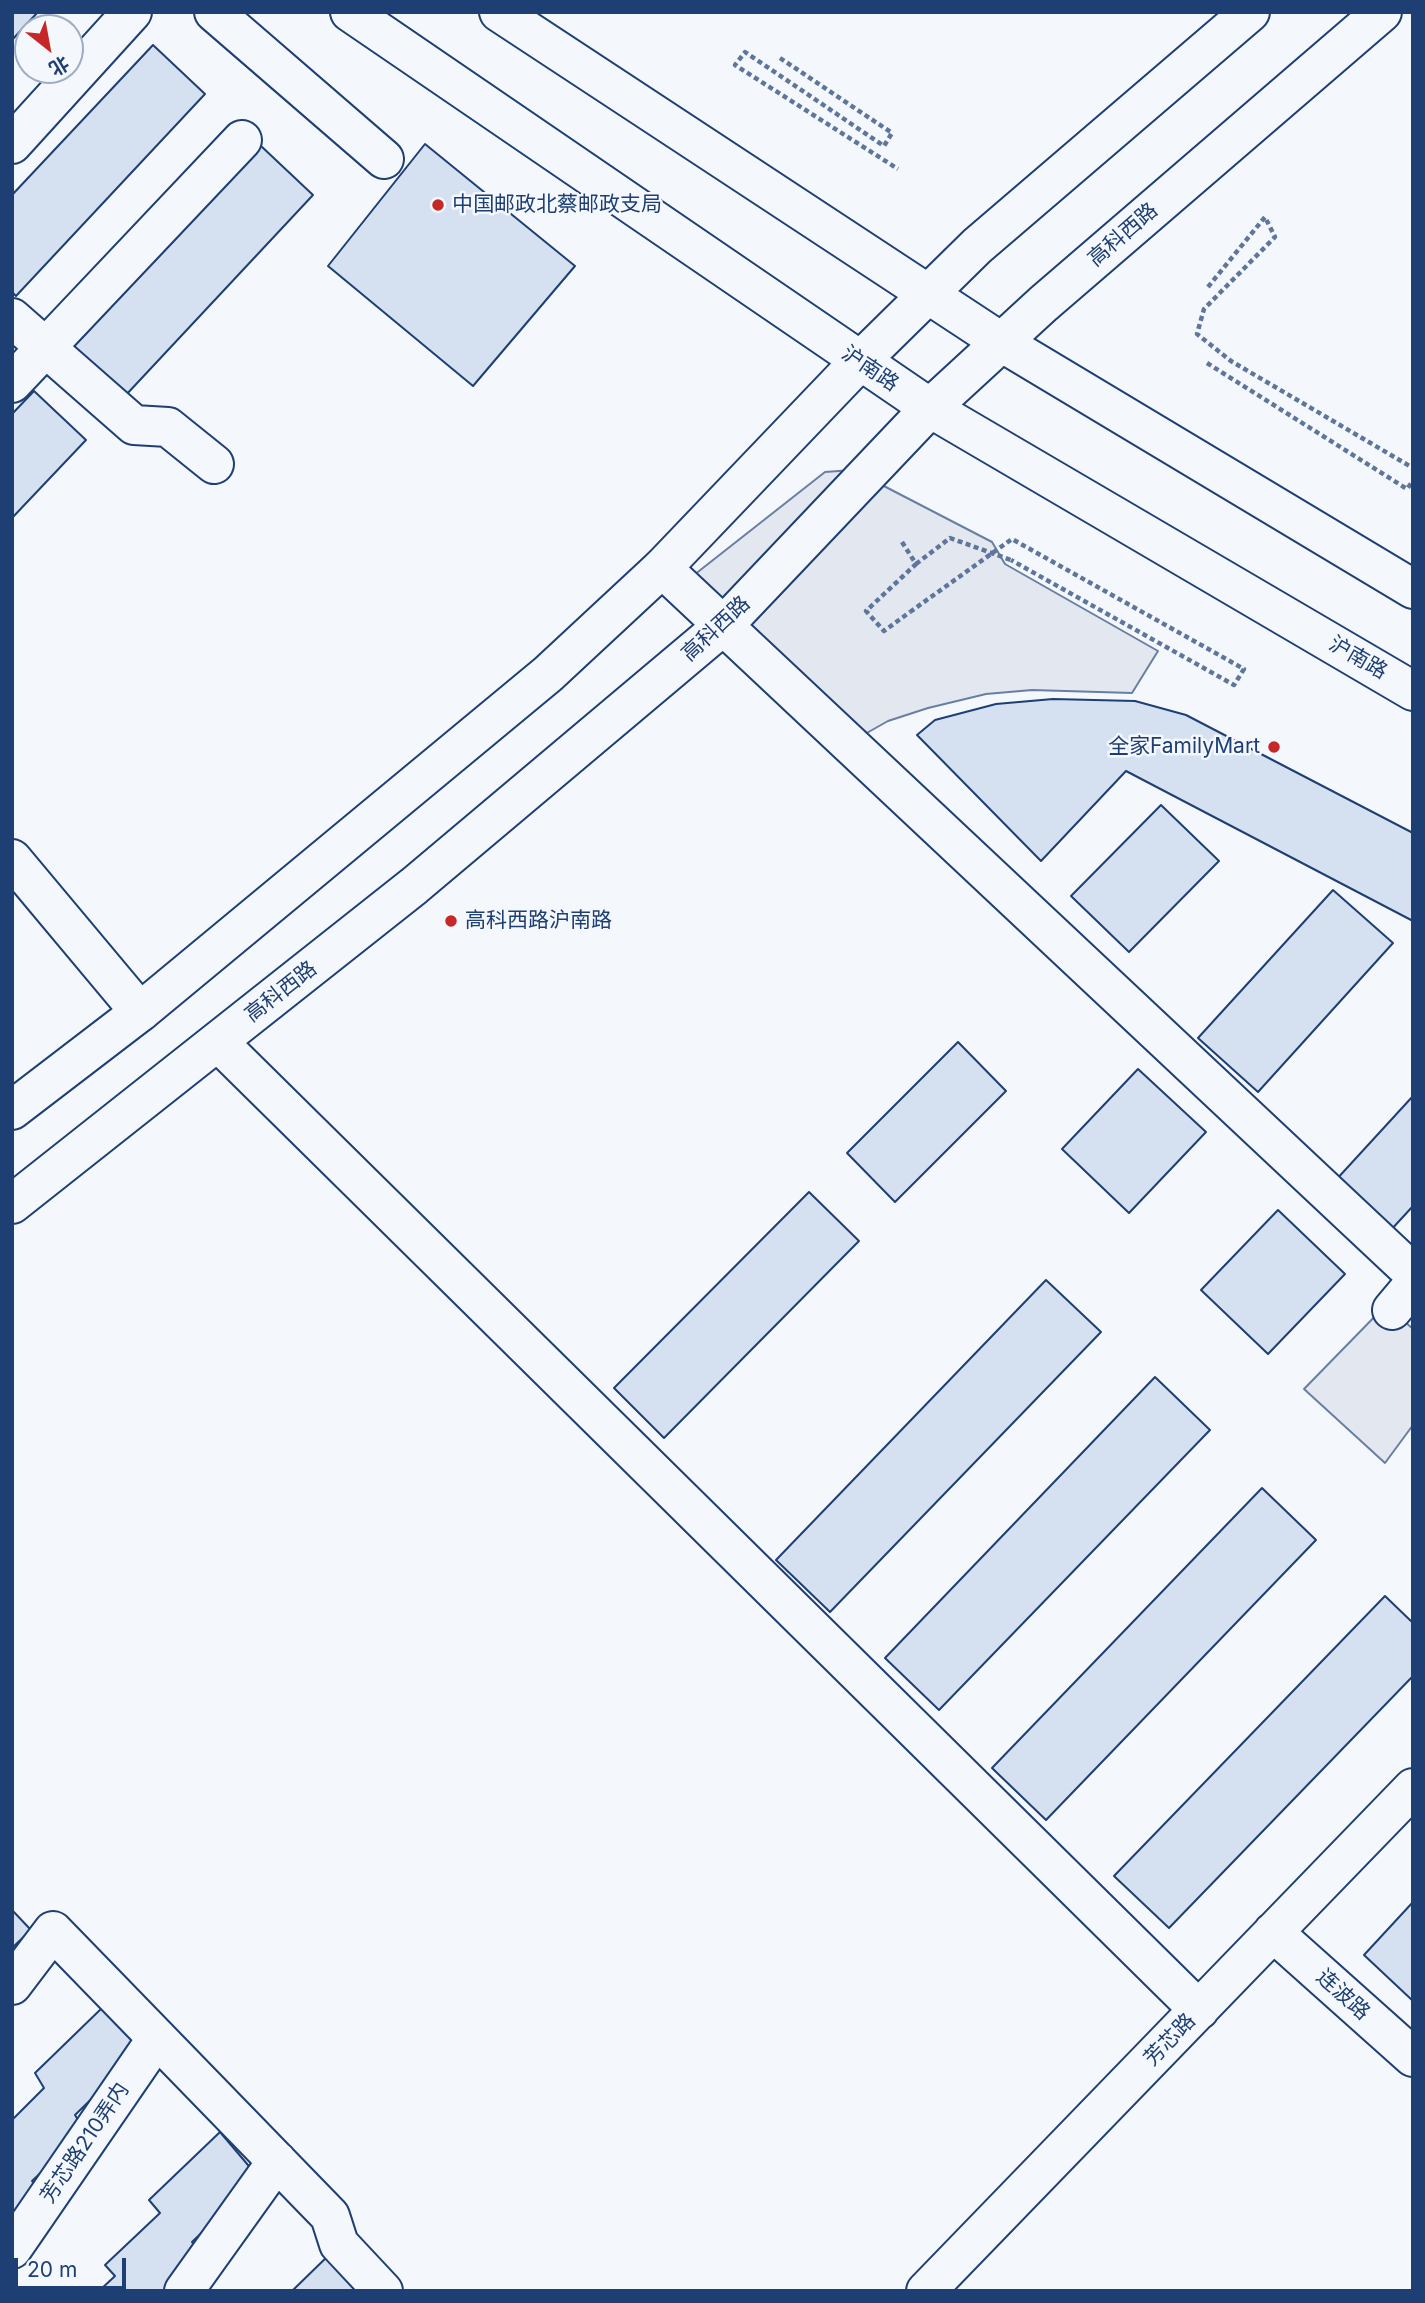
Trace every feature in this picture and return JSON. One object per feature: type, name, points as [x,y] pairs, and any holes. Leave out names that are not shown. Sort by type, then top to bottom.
[{"type":"main road","points":[[12,144],[132,12]]},
{"type":"main road","points":[[214,12],[384,159]]},
{"type":"main road","name":"沪南路","points":[[350,12],[930,408],[1413,691]]},
{"type":"main road","points":[[499,12],[1001,342],[1413,590]]},
{"type":"main road","points":[[12,1110],[140,1012],[548,674],[662,568],[859,362],[977,246],[1250,12]]},
{"type":"main road","name":"高科西路","points":[[12,1204],[414,886],[724,625],[930,408],[1001,342],[1382,12]]},
{"type":"main road","points":[[12,383],[242,140]]},
{"type":"main road","points":[[12,318],[134,425],[168,426],[214,464]]},
{"type":"main road","points":[[662,568],[1413,1273]]},
{"type":"main road","points":[[12,859],[140,1012]]},
{"type":"main road","points":[[218,1042],[1199,2010]]},
{"type":"main road","name":"芳芯路","points":[[926,2291],[1413,1788]]},
{"type":"main road","points":[[12,1985],[53,1931],[330,2216],[339,2244],[383,2291]]},
{"type":"main road","name":"连波路","points":[[1273,1932],[1413,2057]]},
{"type":"main road","name":"芳芯路210弄内","points":[[12,2249],[157,2038]]},
{"type":"main road","points":[[184,2291],[277,2161]]},
{"type":"path","points":[[780,58],[892,133],[884,146],[745,52],[735,65],[898,169]]},
{"type":"path","points":[[1208,287],[1265,217],[1275,237],[1204,309],[1197,334],[1231,361],[1413,468]]},
{"type":"path","points":[[1207,363],[1407,489],[1413,481]]},
{"type":"path","points":[[916,564],[866,611],[884,631],[910,612],[1012,539],[1244,668],[1234,685],[1011,561],[950,538],[916,564]]},
{"type":"path","points":[[902,542],[916,564]]},
{"type":"shaded area","points":[[853,470],[992,542],[1005,564],[1158,651],[1132,693],[1032,690],[986,694],[888,721],[865,734],[694,575],[825,472]]},
{"type":"shaded area","points":[[1386,1305],[1413,1329],[1413,1425],[1385,1463],[1304,1389]]},
{"type":"building","points":[[12,12],[38,12],[14,14],[12,40]]},
{"type":"building","points":[[153,45],[205,94],[16,296],[12,292],[12,195]]},
{"type":"building","name":"中国邮政北蔡邮政支局","points":[[425,144],[575,266],[473,386],[328,266]]},
{"type":"building","points":[[261,146],[313,195],[125,396],[73,347]]},
{"type":"building","points":[[34,391],[86,440],[12,518],[12,414]]},
{"type":"building","points":[[1053,699],[1135,701],[1186,715],[1413,833],[1413,921],[1126,771],[1041,861],[917,735],[935,720],[996,704]]},
{"type":"building","points":[[1161,805],[1219,861],[1129,952],[1071,896]]},
{"type":"building","points":[[1333,890],[1393,943],[1258,1092],[1198,1038]]},
{"type":"building","points":[[958,1042],[1006,1091],[895,1202],[847,1153]]},
{"type":"building","points":[[1138,1069],[1206,1132],[1129,1213],[1062,1149]]},
{"type":"building","points":[[1413,1096],[1413,1206],[1390,1231],[1335,1181]]},
{"type":"building","points":[[809,1192],[859,1241],[664,1438],[614,1388]]},
{"type":"building","points":[[1278,1210],[1345,1274],[1268,1354],[1201,1290]]},
{"type":"building","points":[[1046,1280],[1101,1332],[830,1612],[776,1560]]},
{"type":"building","points":[[1155,1377],[1210,1430],[939,1710],[885,1658]]},
{"type":"building","points":[[1262,1488],[1316,1540],[1046,1820],[992,1768]]},
{"type":"building","points":[[1385,1596],[1413,1623],[1413,1676],[1169,1928],[1114,1876]]},
{"type":"building","points":[[1413,1902],[1413,2001],[1364,1955]]},
{"type":"building","points":[[12,1910],[31,1930],[12,1948]]},
{"type":"building","points":[[104,2006],[141,2051],[75,2115],[85,2131],[32,2181],[43,2195],[12,2222],[12,2120],[44,2088],[35,2073]]},
{"type":"building","points":[[220,2132],[259,2178],[192,2242],[204,2255],[167,2291],[99,2291],[115,2276],[105,2265],[160,2213],[149,2200]]},
{"type":"building","points":[[332,2252],[364,2291],[292,2291]]},
{"type":"place","name":"中国邮政北蔡邮政支局","points":[[438,205]]},
{"type":"place","name":"全家FamilyMart","points":[[1274,747]]},
{"type":"place","name":"高科西路沪南路","points":[[451,921]]}]
